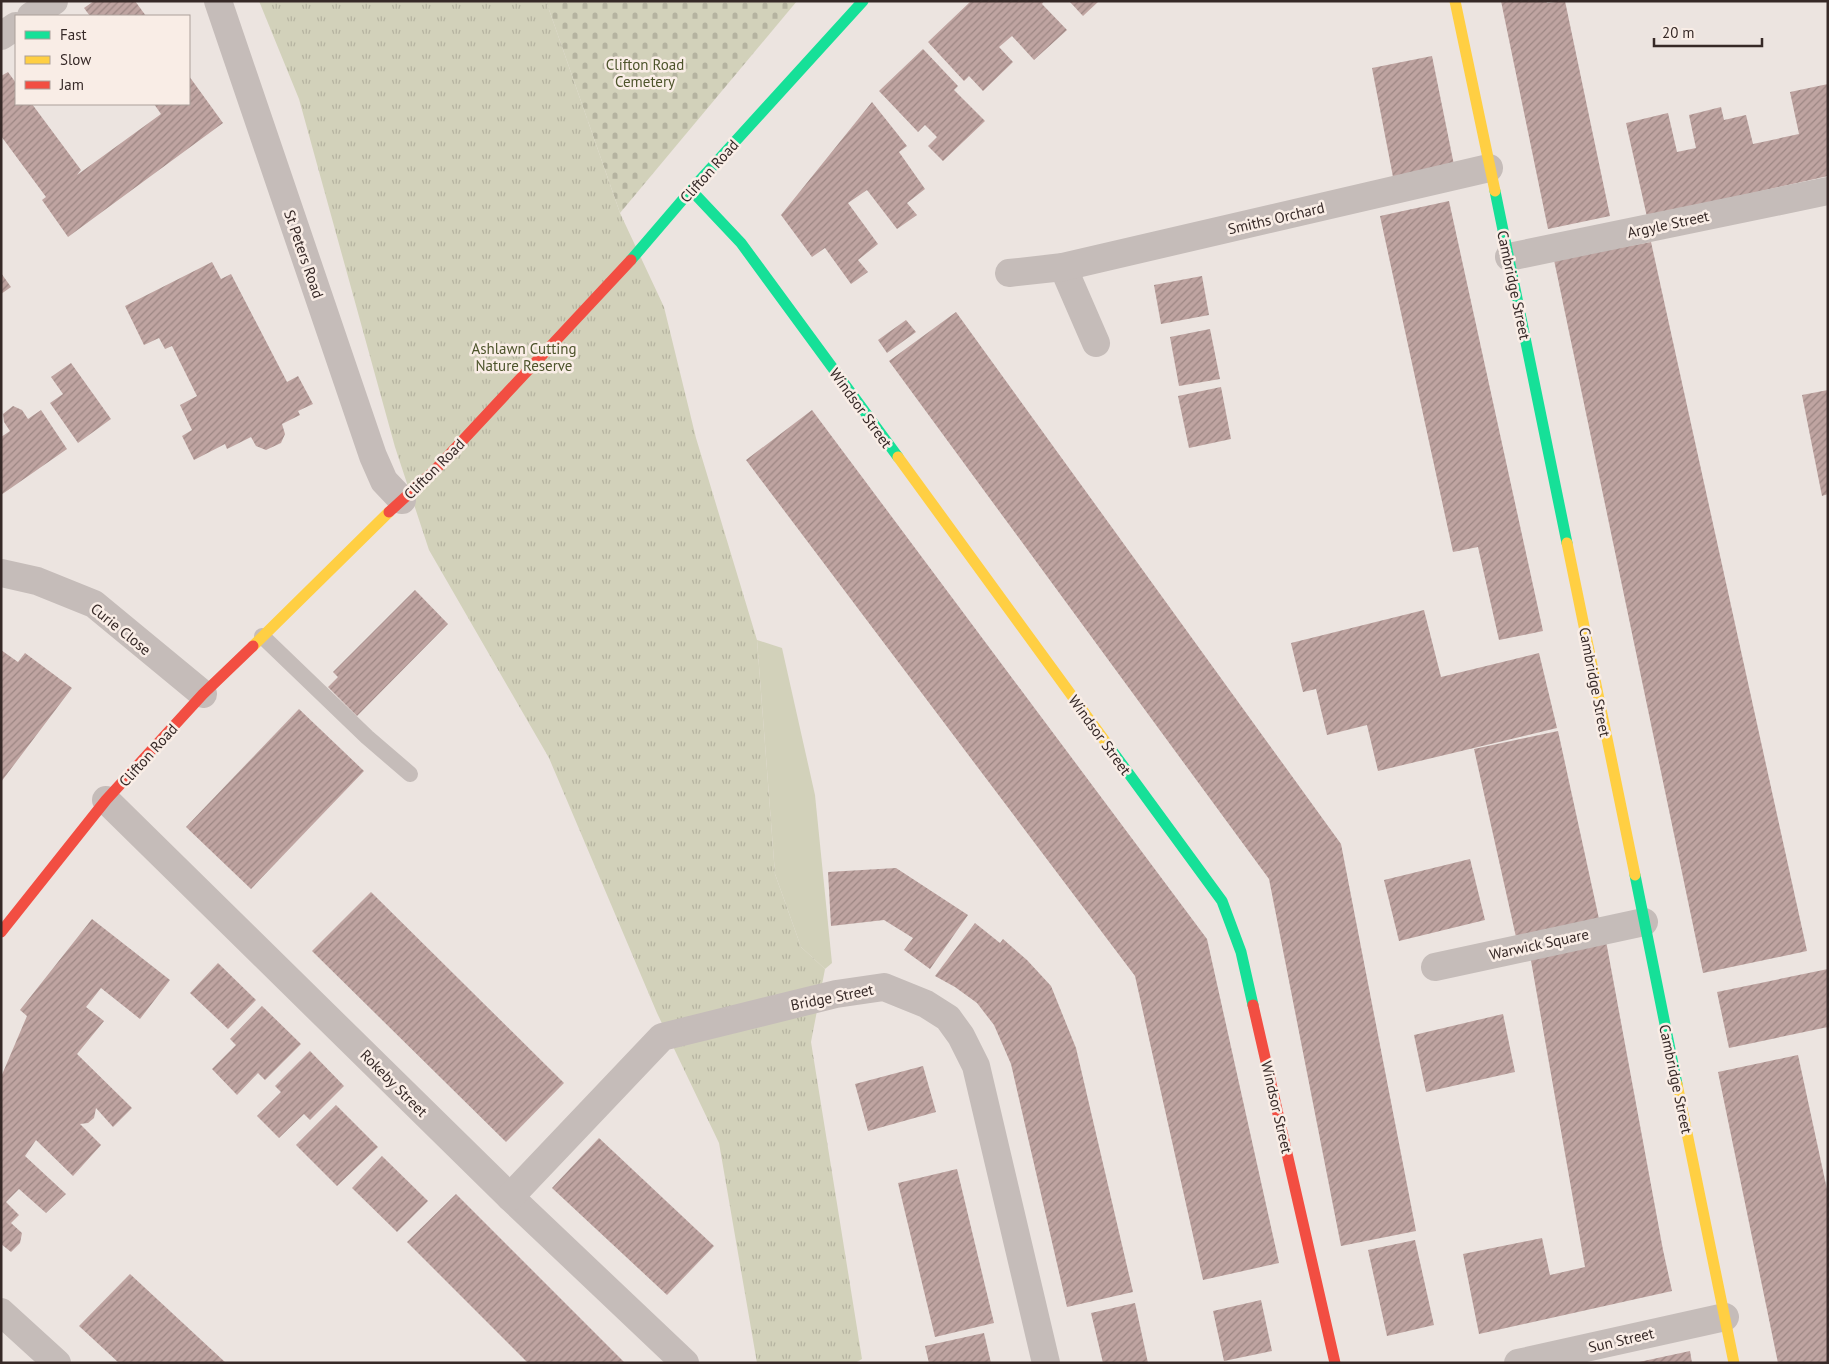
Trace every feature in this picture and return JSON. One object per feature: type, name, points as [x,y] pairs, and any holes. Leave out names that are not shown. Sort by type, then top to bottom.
[{"type":"street","points":[[33,15],[54,1]]},
{"type":"street","name":"St Peters Road","points":[[218,1],[373,456],[384,481],[402,500]]},
{"type":"street","name":"Clifton Road","points":[[1,932],[106,800],[203,694],[435,470],[636,254],[691,190],[864,1]]},
{"type":"street","name":"Cambridge Street","points":[[1455,1],[1509,257],[1734,1363]]},
{"type":"street","points":[[1,36],[15,27]]},
{"type":"street","name":"Smiths Orchard","points":[[1009,273],[1063,267],[1489,168]]},
{"type":"street","name":"Windsor Street","points":[[691,190],[740,243],[1222,901],[1241,952],[1335,1363]]},
{"type":"street","name":"Argyle Street","points":[[1509,257],[1828,190]]},
{"type":"street","points":[[1063,267],[1096,343]]},
{"type":"street","name":"Curie Close","points":[[1,573],[37,581],[94,604],[203,694]]},
{"type":"street","name":"Rokeby Street","points":[[106,800],[510,1196],[684,1363]]},
{"type":"street","name":"Warwick Square","points":[[1435,967],[1644,922]]},
{"type":"street","name":"Bridge Street","points":[[510,1196],[662,1037],[836,994],[884,987],[926,1004],[948,1018],[961,1036],[976,1066],[1046,1363]]},
{"type":"street","points":[[1,1312],[57,1363]]},
{"type":"street","name":"Sun Street","points":[[1518,1363],[1724,1317]]},
{"type":"lane","points":[[262,636],[367,737],[410,774]]},
{"type":"green space","name":"Ashlawn Cutting Nature Reserve","points":[[259,1],[546,1],[620,213],[664,307],[696,438],[757,640],[775,874],[801,947],[825,969],[811,1042],[862,1359],[855,1363],[757,1363],[719,1143],[657,1013],[549,758],[429,550],[395,447],[299,99]]},
{"type":"green space","name":"Clifton Road Cemetery","points":[[546,1],[797,1],[620,213]]},
{"type":"green space","points":[[757,640],[782,648],[815,795],[832,963],[825,969],[801,947],[775,874]]},
{"type":"building","points":[[94,1],[135,1],[145,15],[89,15],[84,8]]},
{"type":"building","points":[[971,1],[1044,1],[1042,4],[1067,30],[1034,60],[1012,36],[999,47],[1013,62],[983,91],[969,76],[964,81],[928,42]]},
{"type":"building","points":[[1069,1],[1099,1],[1083,16]]},
{"type":"building","points":[[1501,1],[1546,1],[1547,3],[1565,1],[1610,216],[1548,229]]},
{"type":"building","points":[[923,49],[958,86],[954,90],[985,121],[943,161],[928,146],[937,137],[925,125],[918,132],[879,91]]},
{"type":"building","points":[[1432,56],[1455,170],[1394,182],[1372,68]]},
{"type":"building","points":[[8,72],[15,82],[15,105],[33,105],[81,170],[77,175],[161,114],[155,105],[190,105],[190,77],[223,123],[68,237],[42,200],[46,197],[1,136],[1,76]]},
{"type":"building","points":[[1828,84],[1828,176],[1647,217],[1626,123],[1668,113],[1677,152],[1696,148],[1689,115],[1721,107],[1724,120],[1746,115],[1753,144],[1799,134],[1790,92]]},
{"type":"building","points":[[872,102],[907,146],[899,152],[925,189],[907,203],[917,215],[897,229],[867,190],[848,203],[878,244],[858,260],[868,272],[851,284],[825,248],[812,257],[781,215]]},
{"type":"building","points":[[1449,201],[1543,631],[1499,640],[1478,547],[1453,552],[1380,216]]},
{"type":"building","points":[[1651,242],[1807,951],[1703,973],[1554,260]]},
{"type":"building","points":[[212,262],[221,279],[231,274],[287,382],[298,376],[313,404],[298,411],[300,415],[282,424],[285,434],[281,443],[266,450],[256,446],[251,437],[227,449],[225,444],[194,460],[182,436],[192,430],[180,405],[197,396],[172,346],[165,349],[159,338],[144,345],[125,306]]},
{"type":"building","points":[[1,273],[11,287],[1,294]]},
{"type":"building","points":[[1202,276],[1209,315],[1161,324],[1154,285]]},
{"type":"building","points":[[956,312],[1341,844],[1416,1231],[1341,1246],[1269,879],[889,361]]},
{"type":"building","points":[[906,320],[916,332],[887,353],[878,340]]},
{"type":"building","points":[[1210,329],[1220,379],[1179,386],[1170,337]]},
{"type":"building","points":[[71,363],[111,419],[78,443],[50,403],[63,394],[51,377]]},
{"type":"building","points":[[1221,387],[1231,439],[1189,448],[1178,396]]},
{"type":"building","points":[[1828,390],[1828,494],[1822,496],[1802,395]]},
{"type":"building","points":[[13,406],[22,410],[28,419],[41,410],[67,449],[1,495],[1,437],[10,431],[4,422],[3,414]]},
{"type":"building","points":[[812,410],[1207,939],[1279,1263],[1203,1280],[1135,976],[746,460]]},
{"type":"building","points":[[415,590],[448,624],[357,716],[328,687],[338,677],[333,672]]},
{"type":"building","points":[[1424,610],[1441,677],[1539,653],[1557,728],[1378,771],[1367,725],[1327,735],[1316,689],[1303,692],[1291,643]]},
{"type":"building","points":[[1,650],[18,662],[25,653],[72,688],[1,782]]},
{"type":"building","points":[[299,709],[364,771],[251,889],[186,827]]},
{"type":"building","points":[[1558,731],[1599,919],[1516,937],[1474,749]]},
{"type":"building","points":[[1470,859],[1485,920],[1399,941],[1384,880]]},
{"type":"building","points":[[896,868],[968,915],[930,969],[904,950],[913,938],[884,920],[831,926],[828,872]]},
{"type":"building","points":[[371,892],[564,1083],[506,1142],[312,951]]},
{"type":"building","points":[[92,919],[170,980],[140,1019],[101,988],[86,1007],[104,1021],[77,1054],[132,1108],[113,1127],[96,1108],[94,1118],[88,1123],[80,1124],[101,1145],[73,1176],[36,1140],[25,1156],[66,1194],[46,1213],[19,1189],[6,1202],[19,1215],[11,1223],[22,1233],[20,1243],[11,1252],[1,1244],[1,1077],[27,1016],[20,1010]]},
{"type":"building","points":[[975,923],[1000,943],[1003,939],[1027,960],[1051,986],[1076,1048],[1133,1292],[1067,1307],[1011,1064],[994,1025],[977,1003],[955,987],[935,976]]},
{"type":"building","points":[[1606,941],[1672,1291],[1479,1334],[1463,1254],[1542,1238],[1550,1275],[1585,1267],[1530,955]]},
{"type":"building","points":[[218,963],[256,1000],[228,1029],[190,993]]},
{"type":"building","points":[[1828,969],[1828,1027],[1729,1048],[1717,992]]},
{"type":"building","points":[[262,1006],[301,1044],[265,1080],[258,1073],[237,1095],[212,1069],[236,1045],[230,1039]]},
{"type":"building","points":[[1503,1014],[1515,1072],[1426,1092],[1414,1035]]},
{"type":"building","points":[[310,1051],[344,1086],[310,1120],[304,1114],[279,1138],[257,1116],[281,1092],[275,1086]]},
{"type":"building","points":[[1798,1055],[1828,1194],[1828,1363],[1778,1363],[1718,1072]]},
{"type":"building","points":[[923,1066],[936,1112],[868,1131],[855,1084]]},
{"type":"building","points":[[336,1105],[378,1147],[337,1186],[296,1145]]},
{"type":"building","points":[[599,1138],[714,1246],[667,1295],[552,1188]]},
{"type":"building","points":[[382,1156],[428,1201],[397,1232],[352,1188]]},
{"type":"building","points":[[957,1169],[994,1323],[935,1337],[898,1183]]},
{"type":"building","points":[[456,1194],[625,1363],[528,1363],[407,1242]]},
{"type":"building","points":[[1415,1240],[1434,1325],[1387,1336],[1368,1250]]},
{"type":"building","points":[[130,1274],[226,1363],[119,1363],[79,1326]]},
{"type":"building","points":[[1261,1300],[1272,1351],[1224,1361],[1213,1311]]},
{"type":"building","points":[[1135,1303],[1148,1363],[1103,1363],[1091,1313]]},
{"type":"building","points":[[984,1333],[991,1363],[929,1363],[925,1346]]},
{"type":"building","points":[[1690,1351],[1692,1363],[1639,1363],[1639,1362]]},
{"type":"traffic: fast","points":[[631,260],[691,190],[863,1]]},
{"type":"traffic: fast","points":[[691,190],[741,243],[898,457]]},
{"type":"traffic: fast","points":[[1495,191],[1567,543]]},
{"type":"traffic: fast","points":[[1110,748],[1222,901],[1241,952],[1253,1005]]},
{"type":"traffic: fast","points":[[1635,875],[1677,1084]]},
{"type":"traffic: slow","points":[[1455,1],[1495,191]]},
{"type":"traffic: slow","points":[[898,457],[1110,748]]},
{"type":"traffic: slow","points":[[253,646],[389,512]]},
{"type":"traffic: slow","points":[[1567,543],[1635,875]]},
{"type":"traffic: slow","points":[[1677,1084],[1734,1363]]},
{"type":"traffic: jam","points":[[389,512],[435,470],[631,260]]},
{"type":"traffic: jam","points":[[1,932],[106,800],[203,694],[253,646]]},
{"type":"traffic: jam","points":[[1253,1005],[1335,1363]]}]
